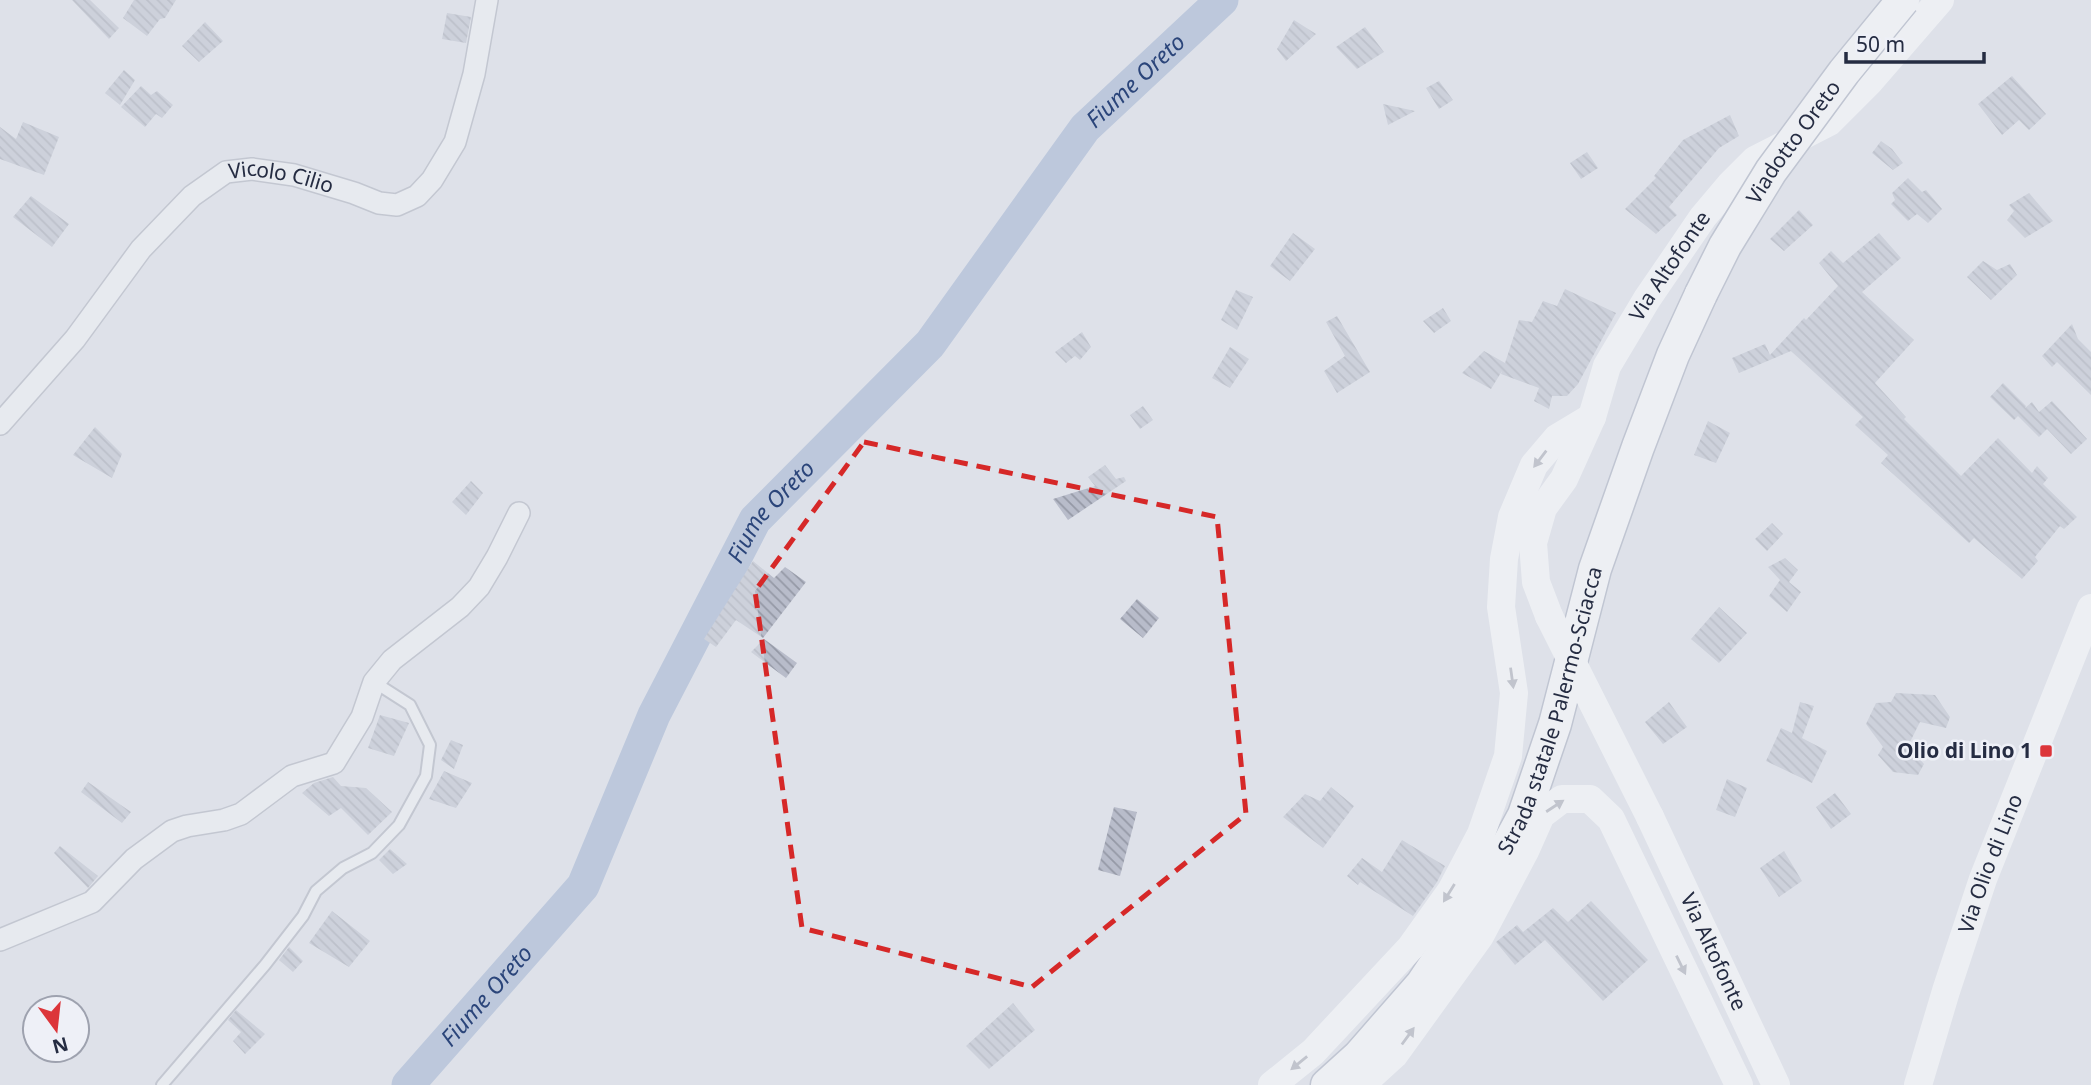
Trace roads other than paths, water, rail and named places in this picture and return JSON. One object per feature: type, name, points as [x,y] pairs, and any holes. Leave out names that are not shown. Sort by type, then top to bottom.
[{"type":"main road","name":"Viadotto Oreto","points":[[1701,294],[1725,246],[1770,171],[1844,72],[1903,0]]},
{"type":"main road","name":"Via Altofonte","points":[[1776,1085],[1650,817],[1549,615],[1536,582],[1533,542],[1543,508],[1564,479],[1592,417],[1607,366],[1647,299],[1703,217],[1755,160],[1829,122],[1869,82],[1940,0]]},
{"type":"main road","name":"Strada statale Palermo-Sciacca","points":[[1327,1085],[1359,1056],[1422,984],[1477,902],[1524,815],[1555,723],[1595,569],[1660,389],[1701,294]]},
{"type":"main road","points":[[1272,1085],[1313,1052],[1412,947],[1451,891],[1481,834],[1508,756],[1514,693],[1501,607],[1504,559],[1511,517],[1534,465],[1556,438],[1592,417]]},
{"type":"main road","name":"Via Olio di Lino","points":[[1918,1085],[1945,991],[1983,879],[2091,608]]},
{"type":"main road","points":[[1361,1085],[1394,1055],[1480,936],[1541,815],[1562,799],[1590,799],[1611,819],[1739,1085]]},
{"type":"street","name":"Vicolo Cilio","points":[[0,424],[75,339],[141,249],[192,196],[226,172],[252,169],[294,175],[379,203],[397,205],[417,196],[432,180],[455,142],[474,74],[487,0]]},
{"type":"street","points":[[0,940],[92,902],[134,859],[172,831],[241,814],[292,776],[334,763],[362,717],[374,682],[392,660],[460,607],[479,587],[519,513]]},
{"type":"lane","points":[[162,1085],[265,965],[303,916],[316,891],[343,868],[372,853],[399,825],[421,786],[426,776],[430,745],[410,705],[374,682]]},
{"type":"waterway","name":"Fiume Oreto","points":[[408,1085],[583,886],[654,715],[755,520],[930,344],[1085,128],[1222,0]]},
{"type":"place","name":"Olio di Lino 1","points":[[2046,751]]}]
